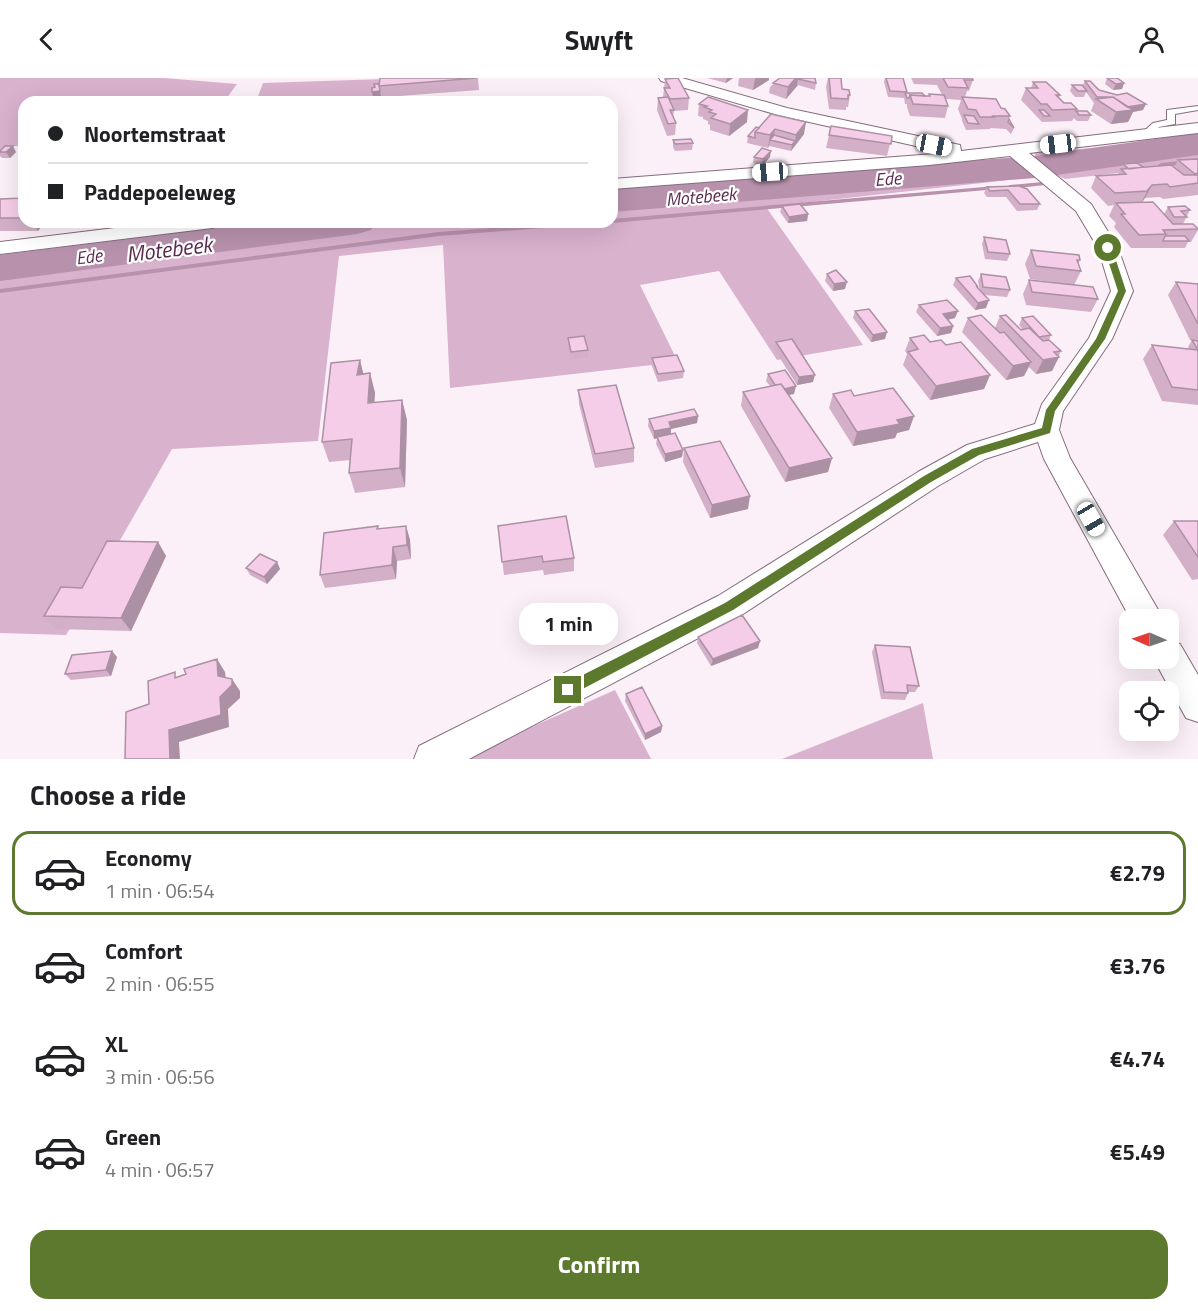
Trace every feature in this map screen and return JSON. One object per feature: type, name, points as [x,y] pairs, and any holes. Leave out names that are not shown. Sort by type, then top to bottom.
[{"type":"street","points":[[666,78],[784,112],[975,154]]},
{"type":"street","points":[[618,184],[929,160],[975,154],[1019,153],[1146,133],[1198,128]]},
{"type":"street","points":[[1019,153],[1084,208],[1108,248],[1122,291],[1100,339],[1051,410],[1046,430],[1057,459],[1143,609]]},
{"type":"street","points":[[0,248],[163,228]]},
{"type":"street","points":[[432,759],[729,606],[927,479],[976,452],[1046,430]]},
{"type":"street","points":[[1176,669],[1198,706]]},
{"type":"lane","points":[[1146,133],[1156,126],[1172,122],[1170,112],[1197,108]]},
{"type":"shaded area","points":[[0,78],[164,78],[237,84],[228,96],[18,96],[18,146],[14,146],[0,157]]},
{"type":"shaded area","points":[[384,79],[384,96],[258,96],[263,83]]},
{"type":"shaded area","points":[[1198,133],[1198,164],[1065,179],[1043,166],[1034,153],[1116,146],[1159,137]]},
{"type":"shaded area","points":[[1010,158],[1023,164],[1037,177],[766,207],[863,345],[777,360],[719,271],[640,285],[678,362],[450,388],[443,245],[339,256],[318,441],[172,449],[66,635],[0,633],[0,255],[212,228],[618,228],[618,189]]},
{"type":"shaded area","points":[[615,690],[651,759],[459,759]]},
{"type":"shaded area","points":[[923,703],[933,759],[782,759]]},
{"type":"building","points":[[380,78],[477,78],[379,86]]},
{"type":"building","points":[[678,78],[689,98],[670,99],[664,88],[670,88],[665,79]]},
{"type":"building","points":[[780,78],[796,78],[788,87],[773,83]]},
{"type":"building","points":[[815,78],[816,83],[798,79]]},
{"type":"building","points":[[829,78],[841,78],[842,89],[849,90],[848,99],[831,98]]},
{"type":"building","points":[[886,78],[903,78],[907,92],[890,91]]},
{"type":"building","points":[[943,78],[972,78],[973,80],[964,80],[968,88],[948,87]]},
{"type":"building","points":[[1107,78],[1117,78],[1124,83],[1116,84]]},
{"type":"building","points":[[1085,81],[1090,81],[1099,90],[1117,95],[1127,93],[1146,104],[1127,107],[1113,97],[1097,97]]},
{"type":"building","points":[[1033,82],[1046,82],[1060,95],[1056,95],[1064,103],[1071,103],[1077,109],[1052,110],[1047,104],[1041,104],[1026,88],[1038,88]]},
{"type":"building","points":[[374,84],[379,84],[380,91],[372,92]]},
{"type":"building","points":[[1072,85],[1082,85],[1087,91],[1078,91]]},
{"type":"building","points":[[905,93],[922,93],[925,96],[910,95],[907,98]]},
{"type":"building","points":[[929,94],[944,95],[948,106],[913,104],[910,95],[930,96]]},
{"type":"building","points":[[668,97],[674,110],[670,110],[676,123],[668,124],[658,98]]},
{"type":"building","points":[[708,97],[748,110],[730,124],[711,118],[716,114],[704,107],[707,106],[699,104]]},
{"type":"building","points":[[962,97],[996,99],[1001,108],[1005,109],[1010,116],[980,117],[976,110],[968,109]]},
{"type":"building","points":[[1113,97],[1133,110],[1116,112],[1096,99]]},
{"type":"building","points":[[1039,110],[1044,110],[1050,116],[1044,116]]},
{"type":"building","points":[[1076,111],[1087,111],[1091,115],[1079,115]]},
{"type":"building","points":[[771,114],[806,122],[796,135],[775,129],[770,135],[755,132]]},
{"type":"building","points":[[964,115],[974,116],[979,124],[968,123]]},
{"type":"building","points":[[831,126],[892,136],[891,144],[829,135]]},
{"type":"building","points":[[756,127],[759,128],[755,132],[755,138],[748,136]]},
{"type":"building","points":[[774,135],[795,141],[792,145],[770,140]]},
{"type":"building","points":[[691,139],[693,143],[675,144],[673,140]]},
{"type":"building","points":[[5,146],[13,146],[6,152],[0,152]]},
{"type":"building","points":[[762,148],[771,151],[763,159],[754,157]]},
{"type":"building","points":[[1198,159],[1198,173],[1195,174],[1178,160]]},
{"type":"building","points":[[1137,163],[1143,167],[1129,169],[1123,164]]},
{"type":"building","points":[[1171,165],[1184,175],[1198,175],[1198,183],[1170,187],[1167,184],[1152,185],[1147,191],[1115,193],[1096,176],[1126,174],[1121,169]]},
{"type":"building","points":[[1019,186],[1027,189],[1040,204],[1020,204],[1008,190],[990,191],[987,187]]},
{"type":"building","points":[[18,198],[18,218],[0,218],[0,199]]},
{"type":"building","points":[[1153,202],[1173,224],[1193,224],[1198,229],[1163,230],[1166,234],[1139,235],[1121,214],[1125,214],[1116,203]]},
{"type":"building","points":[[800,204],[808,214],[789,217],[782,206]]},
{"type":"building","points":[[1185,206],[1190,210],[1181,211],[1187,217],[1174,217],[1168,207]]},
{"type":"building","points":[[1165,236],[1185,236],[1189,241],[1163,241]]},
{"type":"building","points":[[984,237],[1006,240],[1010,254],[988,252]]},
{"type":"building","points":[[1031,250],[1079,255],[1080,260],[1077,260],[1081,271],[1036,266]]},
{"type":"building","points":[[836,270],[847,282],[834,284],[827,274]]},
{"type":"building","points":[[981,274],[1006,277],[1010,290],[983,287]]},
{"type":"building","points":[[970,276],[989,300],[978,303],[956,278]]},
{"type":"building","points":[[1029,280],[1093,287],[1098,299],[1032,292]]},
{"type":"building","points":[[1176,282],[1198,284],[1198,324]]},
{"type":"building","points":[[947,300],[958,311],[943,314],[953,326],[940,328],[919,305]]},
{"type":"building","points":[[869,309],[887,332],[873,335],[855,311]]},
{"type":"building","points":[[981,315],[1000,333],[1004,332],[1031,362],[1013,366],[968,318]]},
{"type":"building","points":[[1006,315],[1021,330],[1029,328],[1043,341],[1049,340],[1061,351],[1054,352],[1059,357],[1043,360],[1000,316]]},
{"type":"building","points":[[1033,316],[1051,335],[1039,337],[1022,318]]},
{"type":"building","points":[[924,335],[930,342],[941,340],[946,345],[961,342],[990,375],[936,386],[908,352],[918,349],[910,338]]},
{"type":"building","points":[[584,336],[588,350],[571,352],[568,338]]},
{"type":"building","points":[[792,339],[815,375],[799,377],[776,342]]},
{"type":"building","points":[[1192,340],[1198,341],[1198,350]]},
{"type":"building","points":[[1152,345],[1198,350],[1198,390],[1172,387]]},
{"type":"building","points":[[677,355],[684,371],[658,374],[652,358]]},
{"type":"building","points":[[360,360],[357,375],[370,373],[368,403],[402,400],[400,468],[349,473],[352,439],[322,442],[331,363]]},
{"type":"building","points":[[785,370],[796,386],[785,389],[781,384],[775,385],[768,374]]},
{"type":"building","points":[[781,384],[832,458],[789,468],[743,392]]},
{"type":"building","points":[[616,385],[634,448],[595,454],[578,390]]},
{"type":"building","points":[[893,388],[914,416],[897,420],[900,424],[857,432],[833,394],[851,390],[854,396]]},
{"type":"building","points":[[694,409],[698,416],[669,422],[671,428],[654,431],[649,419]]},
{"type":"building","points":[[675,433],[683,450],[665,454],[657,437]]},
{"type":"building","points":[[720,441],[750,496],[712,505],[684,448]]},
{"type":"building","points":[[566,516],[574,558],[543,562],[542,556],[502,562],[498,526]]},
{"type":"building","points":[[1174,521],[1198,521],[1198,557]]},
{"type":"building","points":[[378,526],[377,529],[406,526],[407,545],[393,547],[392,565],[320,575],[324,533]]},
{"type":"building","points":[[107,541],[158,542],[121,618],[44,616],[61,587],[82,588]]},
{"type":"building","points":[[260,554],[277,562],[264,577],[246,568]]},
{"type":"building","points":[[742,615],[760,641],[713,659],[698,637]]},
{"type":"building","points":[[875,645],[910,647],[919,686],[907,685],[908,693],[884,692]]},
{"type":"building","points":[[112,651],[106,670],[65,674],[72,655]]},
{"type":"building","points":[[217,659],[218,676],[232,679],[232,685],[220,697],[221,715],[169,730],[170,759],[125,759],[126,712],[149,704],[148,681],[175,672],[175,678],[186,674],[184,669]]},
{"type":"building","points":[[642,687],[662,726],[645,734],[626,694]]},
{"type":"waterway","name":"Ede","points":[[618,200],[1035,167],[1198,144]]},
{"type":"waterway","name":"Motebeek","points":[[1161,165],[1198,161]]},
{"type":"waterway","name":"Motebeek","points":[[1010,187],[1043,184]]},
{"type":"waterway","name":"Motebeek","points":[[618,220],[996,188]]},
{"type":"waterway","name":"Ede","points":[[0,268],[310,228]]},
{"type":"waterway","name":"Motebeek","points":[[0,291],[439,234],[517,228]]},
{"type":"route","points":[[568,690],[729,606],[927,479],[976,452],[1046,430],[1051,410],[1100,339],[1122,291],[1108,248]]}]
